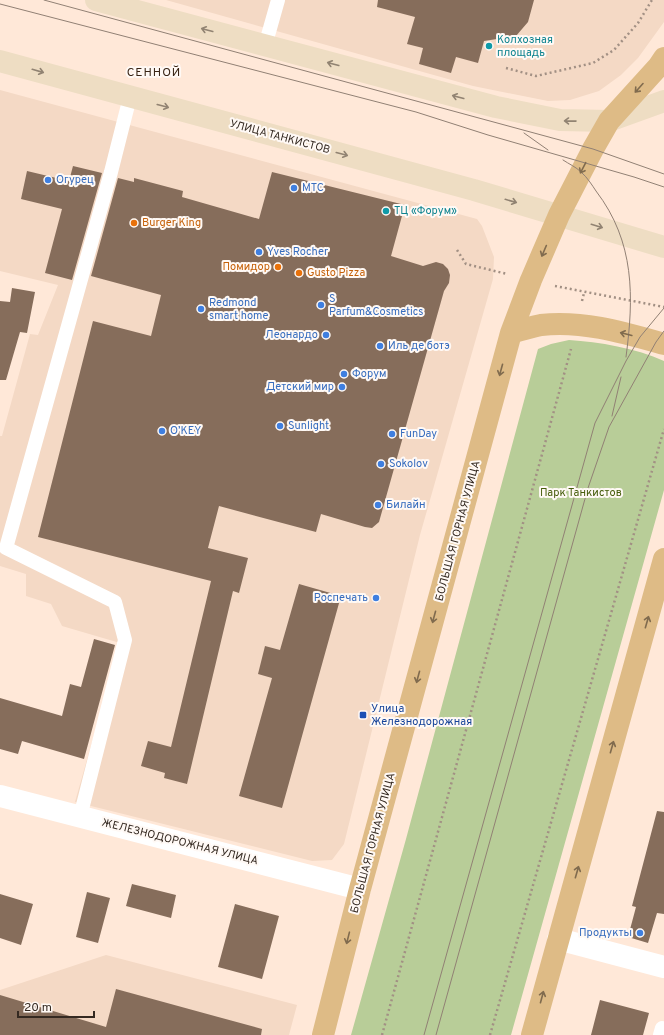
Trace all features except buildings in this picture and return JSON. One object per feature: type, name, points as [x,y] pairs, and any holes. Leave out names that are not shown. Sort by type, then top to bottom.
[{"type":"main road","points":[[96,0],[141,6],[265,46],[496,107],[560,120],[609,121],[664,101]]},
{"type":"main road","name":"БОЛЬШАЯ ГОРНАЯ УЛИЦА","points":[[323,1035],[360,889],[511,333],[531,280],[559,215],[593,149],[609,121],[658,67],[664,58]]},
{"type":"main road","name":"УЛИЦА ТАНКИСТОВ","points":[[0,61],[474,190],[664,247]]},
{"type":"main road","points":[[511,333],[540,325],[568,324],[606,329],[664,344]]},
{"type":"main road","points":[[532,1035],[664,559]]},
{"type":"street","name":"ЖЕЛЕЗНОДОРОЖНАЯ УЛИЦА","points":[[0,796],[360,889]]},
{"type":"street","points":[[558,939],[664,967]]},
{"type":"lane","points":[[265,46],[278,0]]},
{"type":"lane","points":[[80,816],[125,640],[117,609],[115,602],[6,548],[130,97]]},
{"type":"path","points":[[506,68],[536,76],[593,63],[614,50],[638,23],[652,0]]},
{"type":"path","points":[[382,1035],[584,293]]},
{"type":"path","points":[[490,1035],[664,428]]},
{"type":"shaded area","name":"Колхозная площадь","points":[[166,0],[664,0],[664,22],[638,58],[621,75],[599,91],[570,100],[548,101],[473,86]]},
{"type":"shaded area","points":[[0,90],[477,219],[482,226],[494,257],[493,279],[420,535],[344,844],[332,860],[312,861],[75,802],[120,643],[62,626],[51,604],[26,596],[26,574],[0,566],[0,436],[2,436],[30,334],[38,335],[58,285],[0,271]]},
{"type":"shaded area","points":[[106,955],[297,1005],[289,1035],[0,1035],[0,990]]},
{"type":"green space","name":"Парк Танкистов","points":[[569,340],[617,346],[653,356],[664,361],[664,490],[511,1035],[351,1035],[406,839],[538,349]]},
{"type":"tram line","points":[[44,0],[593,149],[664,174]]},
{"type":"tram line","points":[[0,4],[416,112],[664,187]]},
{"type":"tram line","points":[[524,133],[548,150]]},
{"type":"tram line","points":[[563,160],[575,167],[585,176],[609,210],[625,250],[629,271],[630,292],[629,335],[626,357]]},
{"type":"tram line","points":[[424,1035],[595,423],[626,361],[640,337],[664,308]]},
{"type":"tram line","points":[[436,1035],[588,488],[609,427],[656,342],[664,331]]},
{"type":"tram line","points":[[612,416],[621,377]]},
{"type":"place","name":"Колхозная площадь","points":[[489,46]]},
{"type":"place","name":"Огурец","points":[[48,180]]},
{"type":"place","name":"МТС","points":[[294,188]]},
{"type":"place","name":"ТЦ «Форум»","points":[[386,211]]},
{"type":"place","name":"Burger King","points":[[134,223]]},
{"type":"place","name":"Yves Rocher","points":[[259,252]]},
{"type":"place","name":"Помидор","points":[[278,267]]},
{"type":"place","name":"Gusto Pizza","points":[[299,273]]},
{"type":"place","name":"S Parfum&Cosmetics","points":[[321,305]]},
{"type":"place","name":"Redmond smart home","points":[[201,309]]},
{"type":"place","name":"Леонардо","points":[[326,335]]},
{"type":"place","name":"Иль де ботэ","points":[[380,346]]},
{"type":"place","name":"Форум","points":[[344,374]]},
{"type":"place","name":"Детский мир","points":[[342,387]]},
{"type":"place","name":"Sunlight","points":[[280,426]]},
{"type":"place","name":"O’KEY","points":[[162,431]]},
{"type":"place","name":"FunDay","points":[[392,434]]},
{"type":"place","name":"Sokolov","points":[[381,464]]},
{"type":"place","name":"Билайн","points":[[378,505]]},
{"type":"place","name":"Роспечать","points":[[376,598]]},
{"type":"place","name":"Улица Железнодорожная","points":[[363,715]]},
{"type":"place","name":"Продукты","points":[[640,933]]},
{"type":"district","name":"СЕННОЙ","points":[[154,73]]}]
